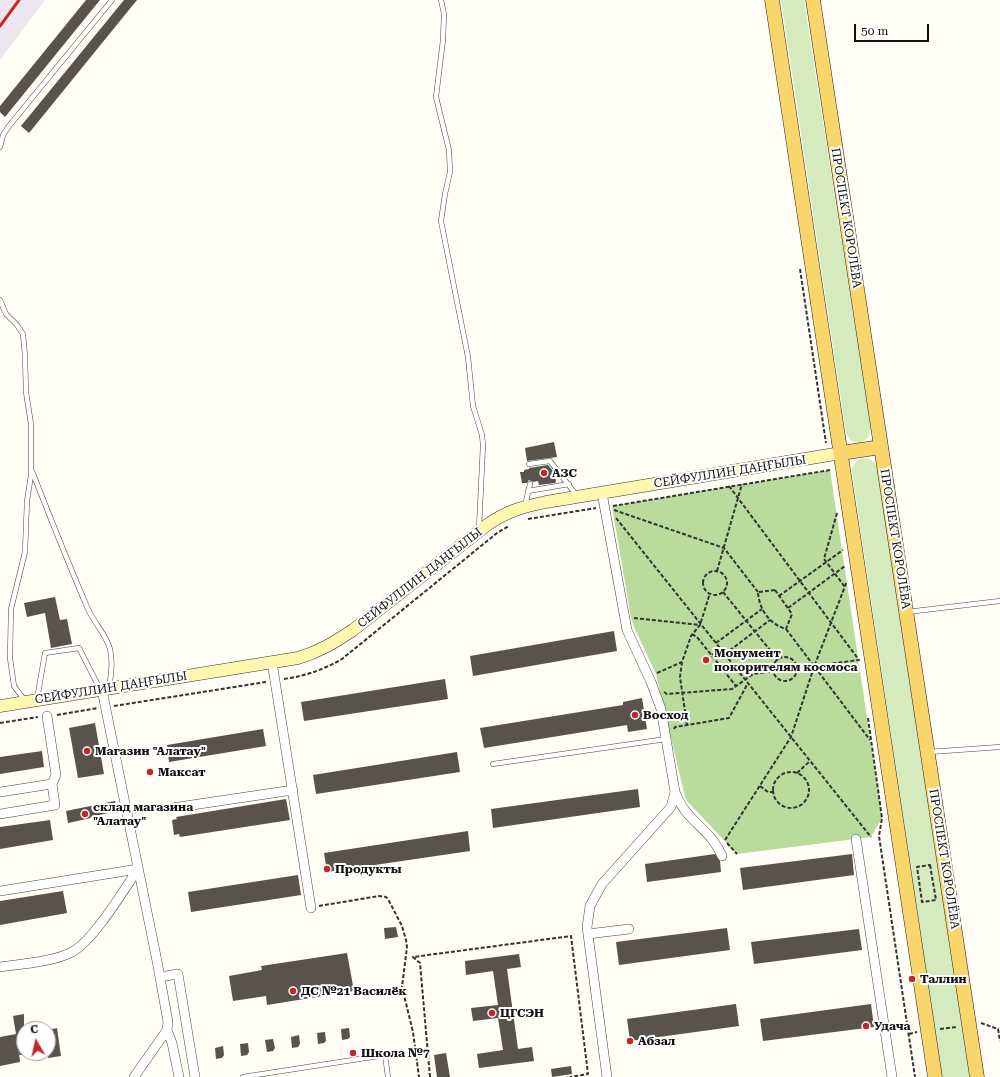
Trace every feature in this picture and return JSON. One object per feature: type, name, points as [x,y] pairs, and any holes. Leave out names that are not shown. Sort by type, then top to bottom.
[{"type":"main road","points":[[772,0],[835,454],[935,1077]]},
{"type":"main road","name":"ПРОСПЕКТ КОРОЛЁВА","points":[[813,0],[977,1077]]},
{"type":"main road","points":[[835,454],[881,447]]},
{"type":"street","name":"СЕЙФУЛЛИН ДАҢҒЫЛЫ","points":[[0,706],[298,658],[315,653],[353,630],[500,516],[524,507],[578,497],[835,454]]},
{"type":"street","points":[[602,493],[610,508],[627,630],[657,697],[675,792],[684,810],[712,838],[722,856]]},
{"type":"street","points":[[272,662],[311,908]]},
{"type":"street","points":[[104,690],[106,707],[168,1022],[167,1030],[134,1077]]},
{"type":"street","points":[[0,814],[55,806],[52,784],[56,775],[47,716]]},
{"type":"street","points":[[0,792],[52,784]]},
{"type":"street","points":[[172,808],[293,790]]},
{"type":"street","points":[[607,1077],[588,934],[590,906],[602,884],[671,807],[675,792]]},
{"type":"street","points":[[856,839],[892,1077]]},
{"type":"street","points":[[0,891],[138,869]]},
{"type":"street","points":[[0,967],[54,958],[72,952],[87,940],[138,869]]},
{"type":"street","points":[[588,934],[629,929]]},
{"type":"street","points":[[160,977],[178,974],[195,1077]]},
{"type":"street","points":[[167,1030],[172,1043],[179,1077]]},
{"type":"lane","points":[[0,147],[9,126],[112,0]]},
{"type":"lane","points":[[441,0],[444,14],[443,40],[436,97],[449,150],[450,172],[441,221],[468,357],[474,406],[482,435],[483,445],[479,532]]},
{"type":"lane","points":[[0,300],[6,314],[17,325],[22,334],[24,343],[26,392],[31,424],[31,467],[27,501],[25,552],[11,609],[10,658],[14,686],[32,701],[45,653],[78,648],[104,690]]},
{"type":"lane","points":[[529,464],[550,460],[578,497]]},
{"type":"lane","points":[[31,467],[52,524],[87,606],[110,648],[112,663],[104,690]]},
{"type":"lane","points":[[524,507],[530,484]]},
{"type":"lane","points":[[528,491],[568,484]]},
{"type":"lane","points":[[906,612],[1000,600]]},
{"type":"lane","points":[[493,764],[666,739]]},
{"type":"lane","points":[[927,752],[1000,747]]},
{"type":"lane","points":[[244,1077],[385,1055],[388,1077]]},
{"type":"path","points":[[799,264],[835,454]]},
{"type":"path","points":[[524,520],[540,516],[610,508],[729,486],[830,470],[831,477]]},
{"type":"path","points":[[717,571],[742,484]]},
{"type":"path","points":[[729,486],[859,660]]},
{"type":"path","points":[[610,508],[700,625],[725,654],[871,837]]},
{"type":"path","points":[[610,508],[724,548],[758,592],[762,609],[770,620],[777,626],[786,629],[871,740]]},
{"type":"path","points":[[838,520],[837,512],[824,559],[845,587]]},
{"type":"path","points":[[614,515],[615,523]]},
{"type":"path","points":[[0,723],[275,680],[321,670],[342,659],[497,533],[510,525]]},
{"type":"path","points":[[780,596],[842,550],[843,555]]},
{"type":"path","points":[[844,561],[846,574]]},
{"type":"path","points":[[788,608],[845,566]]},
{"type":"path","points":[[717,571],[723,573],[727,579],[727,586],[723,592],[716,594],[710,593],[704,586],[704,579],[709,572],[717,571]]},
{"type":"path","points":[[737,854],[724,841],[791,737],[814,667],[847,581],[848,588]]},
{"type":"path","points":[[758,592],[775,590],[780,596],[792,614],[786,629]]},
{"type":"path","points":[[723,592],[778,660]]},
{"type":"path","points":[[687,725],[680,677],[682,662],[692,634],[700,625],[710,593]]},
{"type":"path","points":[[716,643],[762,609]]},
{"type":"path","points":[[632,622],[631,618],[700,625]]},
{"type":"path","points":[[725,654],[770,620]]},
{"type":"path","points":[[692,634],[697,637],[736,686]]},
{"type":"path","points":[[712,655],[720,648]]},
{"type":"path","points":[[858,653],[859,660]]},
{"type":"path","points":[[785,658],[791,659],[796,664],[797,668],[795,676],[788,681],[779,680],[773,671],[774,665],[778,660],[785,658]]},
{"type":"path","points":[[797,668],[859,660]]},
{"type":"path","points":[[656,674],[682,662]]},
{"type":"path","points":[[661,686],[667,694],[732,689],[753,674],[773,671]]},
{"type":"path","points":[[673,730],[675,727],[729,718],[748,683]]},
{"type":"path","points":[[866,711],[882,818],[879,836],[915,1077]]},
{"type":"path","points":[[797,773],[810,761]]},
{"type":"path","points":[[787,772],[797,773],[806,779],[808,786],[808,793],[803,802],[794,807],[784,806],[776,800],[773,792],[774,783],[778,777],[787,772]]},
{"type":"path","points":[[759,786],[768,792],[773,792]]},
{"type":"path","points":[[930,865],[936,900],[922,902],[917,867],[930,865]]},
{"type":"path","points":[[311,908],[379,896],[386,897],[389,901],[402,926],[406,940],[402,987],[412,1032],[419,1077]]},
{"type":"path","points":[[430,1077],[420,963],[413,957],[571,936],[588,1074],[570,1077]]},
{"type":"path","points":[[909,1034],[981,1023],[998,1029],[1000,1041]]},
{"type":"shaded area","points":[[0,0],[45,0],[0,60]]},
{"type":"green space","points":[[781,0],[804,0],[871,429],[868,438],[860,443],[851,441],[846,433]]},
{"type":"green space","points":[[863,458],[872,460],[877,468],[970,1077],[942,1077],[852,472],[855,463]]},
{"type":"green space","points":[[830,470],[882,818],[871,837],[737,854],[687,801],[685,797],[656,674],[631,618],[612,506]]},
{"type":"building","points":[[86,0],[100,0],[5,117],[0,112],[0,106]]},
{"type":"building","points":[[124,0],[137,0],[29,133],[21,126]]},
{"type":"building","points":[[554,442],[557,457],[527,461],[525,448]]},
{"type":"building","points":[[548,465],[555,473],[555,483],[539,485],[538,481],[533,482],[529,480],[527,483],[522,483],[520,472],[524,472],[524,470],[529,468]]},
{"type":"building","points":[[55,597],[60,620],[67,619],[72,644],[51,648],[45,613],[27,617],[24,603]]},
{"type":"building","points":[[614,631],[617,651],[473,676],[470,656]]},
{"type":"building","points":[[445,679],[448,699],[304,721],[301,702]]},
{"type":"building","points":[[642,698],[647,729],[628,732],[627,725],[484,748],[480,728],[623,705],[623,702]]},
{"type":"building","name":"Магазин \"Алатау\"","points":[[95,723],[104,774],[78,778],[69,728]]},
{"type":"building","points":[[263,729],[266,746],[169,762],[167,745]]},
{"type":"building","points":[[42,751],[44,767],[0,774],[0,757]]},
{"type":"building","points":[[457,752],[460,772],[316,794],[313,775]]},
{"type":"building","points":[[638,789],[640,807],[493,828],[491,809]]},
{"type":"building","points":[[286,799],[290,820],[180,837],[179,834],[174,835],[172,820],[177,819],[176,817]]},
{"type":"building","name":"склад магазина \"Алатау\"","points":[[115,801],[117,811],[68,823],[66,811]]},
{"type":"building","points":[[50,820],[53,840],[0,849],[0,827]]},
{"type":"building","points":[[468,831],[470,851],[327,872],[324,853]]},
{"type":"building","points":[[715,854],[720,861],[721,872],[647,882],[645,864]]},
{"type":"building","points":[[852,854],[854,875],[743,890],[740,868]]},
{"type":"building","points":[[298,875],[301,895],[191,912],[188,892]]},
{"type":"building","points":[[63,891],[67,913],[0,925],[0,901]]},
{"type":"building","points":[[396,927],[398,937],[385,939],[384,928]]},
{"type":"building","points":[[727,928],[730,950],[619,965],[616,942]]},
{"type":"building","points":[[859,929],[862,950],[754,964],[751,942]]},
{"type":"building","points":[[347,953],[354,991],[267,1005],[266,996],[233,1001],[229,976],[262,970],[261,966]]},
{"type":"building","name":"ЦГСЭН","points":[[519,954],[521,967],[507,969],[518,1049],[532,1047],[534,1061],[479,1068],[477,1054],[503,1050],[498,1018],[473,1021],[471,1008],[498,1005],[493,971],[466,975],[465,961]]},
{"type":"building","points":[[736,1004],[739,1026],[630,1041],[627,1019]]},
{"type":"building","points":[[871,1004],[874,1027],[763,1041],[760,1019]]},
{"type":"building","points":[[24,1014],[24,1021],[16,1021],[16,1034],[13,1016]]},
{"type":"building","points":[[56,1028],[61,1056],[56,1057]]},
{"type":"building","points":[[349,1028],[350,1037],[342,1040],[341,1029]]},
{"type":"building","points":[[325,1032],[326,1041],[318,1044],[317,1033]]},
{"type":"building","points":[[16,1034],[16,1061],[20,1062],[0,1066],[0,1037]]},
{"type":"building","points":[[299,1035],[300,1044],[298,1047],[292,1048],[291,1037]]},
{"type":"building","points":[[273,1039],[275,1048],[273,1051],[267,1052],[265,1040]]},
{"type":"building","points":[[248,1043],[249,1052],[247,1055],[241,1056],[240,1044]]},
{"type":"building","points":[[223,1046],[224,1055],[222,1058],[216,1059],[215,1048]]},
{"type":"building","points":[[446,1053],[450,1077],[437,1077],[434,1055]]},
{"type":"building","points":[[571,1066],[572,1074],[552,1077],[551,1069]]},
{"type":"railway","points":[[0,26],[19,0]]},
{"type":"place","name":"АЗС","points":[[544,473]]},
{"type":"place","name":"Монумент покорителям космоса","points":[[706,660]]},
{"type":"place","name":"Восход","points":[[635,715]]},
{"type":"place","name":"Магазин \"Алатау\"","points":[[87,751]]},
{"type":"place","name":"Максат","points":[[150,772]]},
{"type":"place","name":"склад магазина \"Алатау\"","points":[[85,814]]},
{"type":"place","name":"Продукты","points":[[327,869]]},
{"type":"place","name":"Таллин","points":[[912,979]]},
{"type":"place","name":"ДС №21 Василёк","points":[[293,991]]},
{"type":"place","name":"ЦГСЭН","points":[[492,1013]]},
{"type":"place","name":"Удача","points":[[866,1026]]},
{"type":"place","name":"Абзал","points":[[630,1041]]},
{"type":"place","name":"Школа №7","points":[[353,1053]]}]
